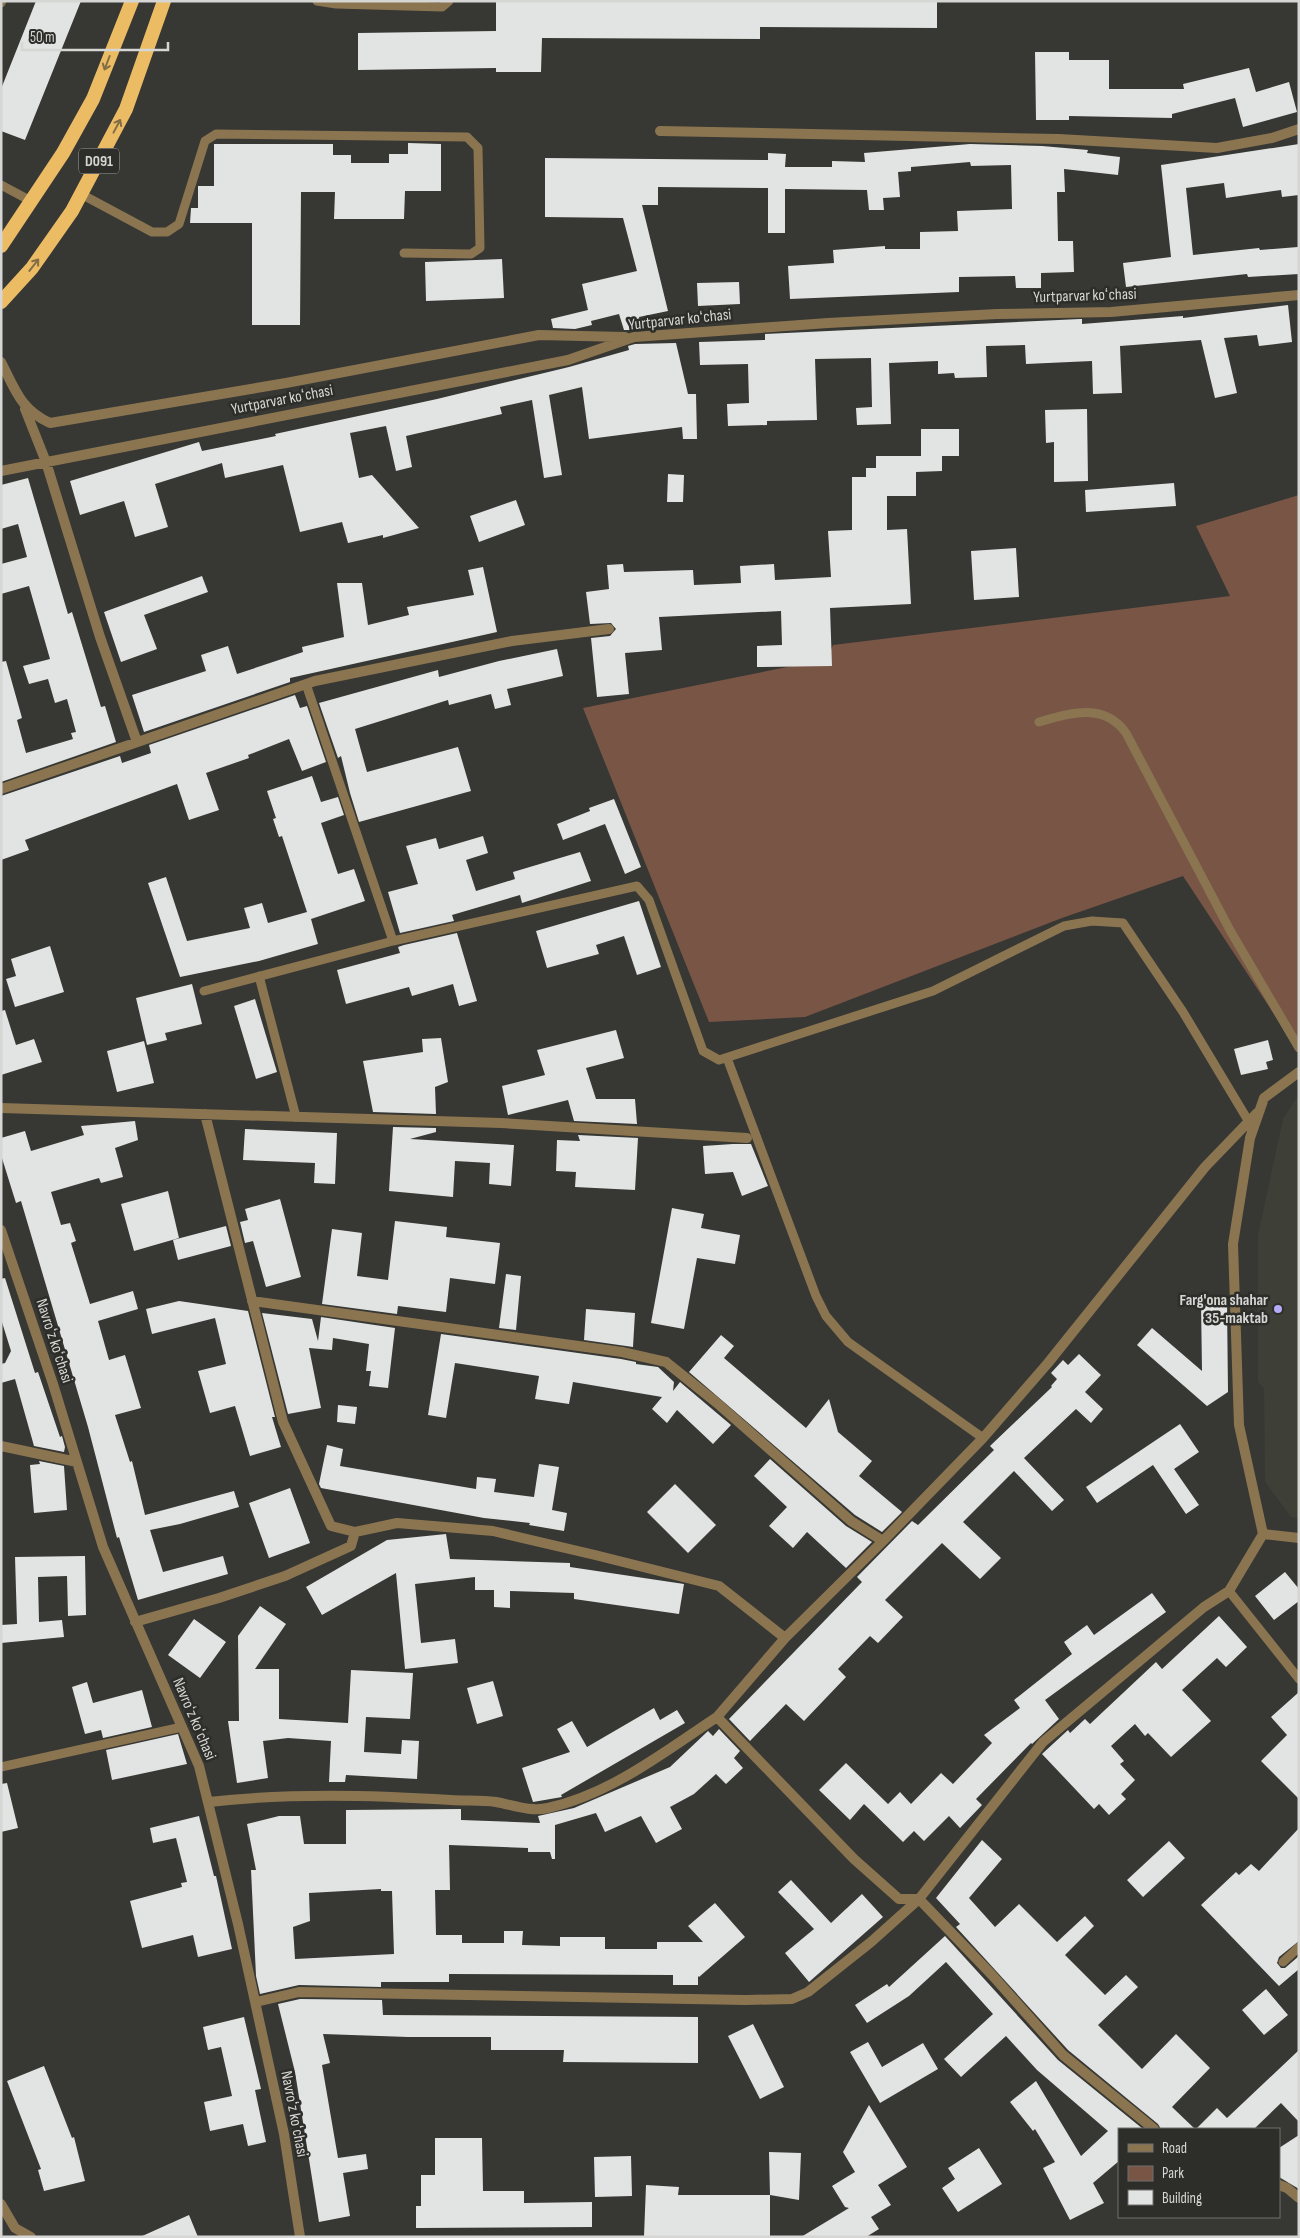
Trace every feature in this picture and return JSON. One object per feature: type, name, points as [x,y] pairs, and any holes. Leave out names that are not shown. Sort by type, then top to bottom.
[{"type":"highway","name":"D091","points":[[1,246],[63,153],[93,99],[132,1]]},
{"type":"highway","name":"D091","points":[[1,302],[32,268],[72,211],[126,110],[164,1]]},
{"type":"street","points":[[660,131],[1059,139],[1217,148],[1272,138],[1299,130]]},
{"type":"street","name":"Yurtparvar koʻchasi","points":[[1,471],[568,360],[634,337],[828,323],[997,314],[1111,312],[1299,295]]},
{"type":"street","points":[[24,405],[35,416],[50,423],[286,383],[539,335],[634,337]]},
{"type":"street","points":[[1,362],[24,405],[46,462],[100,637],[137,742]]},
{"type":"street","points":[[1,789],[306,684],[512,641],[609,629]]},
{"type":"street","points":[[256,2002],[299,1992],[746,2000],[792,1999],[815,1986],[871,1942],[919,1899],[1043,1742],[1204,1607],[1228,1591],[1263,1534],[1239,1425],[1233,1244],[1250,1138],[1264,1098],[1299,1072]]},
{"type":"street","points":[[1,1108],[501,1124],[747,1138]]},
{"type":"street","points":[[209,1802],[261,1796],[380,1796],[495,1802],[520,1808],[546,1808],[574,1800],[619,1781],[717,1717],[785,1638],[984,1438],[1048,1363],[1205,1167],[1260,1110]]},
{"type":"street","points":[[205,1114],[283,1422],[331,1526],[355,1532],[397,1523],[493,1530],[719,1586],[785,1638]]},
{"type":"street","name":"Navroʻz koʻchasi","points":[[1,1230],[53,1384],[103,1548],[199,1766],[256,2002],[284,2134],[300,2237]]},
{"type":"street","points":[[252,1300],[622,1352],[666,1362],[717,1403],[850,1521],[883,1541]]},
{"type":"street","points":[[1,1446],[77,1462]]},
{"type":"street","points":[[135,1622],[285,1576],[350,1546],[355,1532]]},
{"type":"street","points":[[1263,1534],[1299,1538]]},
{"type":"street","points":[[717,1717],[854,1859],[899,1899],[919,1899],[992,1975],[1063,2055],[1153,2128]]},
{"type":"street","points":[[1280,2186],[1287,2188],[1299,2198]]},
{"type":"street","points":[[1,2204],[15,2228],[31,2237]]},
{"type":"lane","points":[[317,1],[336,4],[442,7],[449,1]]},
{"type":"lane","points":[[81,194],[152,232],[167,232],[179,224],[205,141],[216,134],[467,137],[478,148],[480,248],[471,254],[404,253]]},
{"type":"lane","points":[[1,185],[31,201]]},
{"type":"lane","points":[[306,684],[393,940]]},
{"type":"lane","points":[[1039,722],[1074,712],[1094,712],[1118,722],[1126,733],[1232,932],[1299,1048]]},
{"type":"lane","points":[[204,991],[393,940],[636,886],[649,900],[703,1051],[719,1060],[933,991],[1064,926],[1092,921],[1123,923],[1183,1012],[1249,1122]]},
{"type":"lane","points":[[258,976],[296,1117]]},
{"type":"lane","points":[[727,1058],[813,1287],[826,1316],[848,1342],[984,1438]]},
{"type":"lane","points":[[1228,1591],[1299,1679]]},
{"type":"lane","points":[[1,1767],[182,1727]]},
{"type":"lane","points":[[1283,1962],[1299,1947]]},
{"type":"shaded area","name":"Farg'ona shahar 35-maktab","points":[[1299,1094],[1299,1518],[1291,1517],[1265,1482],[1264,1389],[1258,1382],[1258,1235],[1283,1119]]},
{"type":"green space","points":[[1299,495],[1299,1052],[1183,876],[1062,918],[805,1017],[709,1022],[583,708],[827,659],[833,645],[1230,596],[1196,526]]},
{"type":"building","points":[[36,1],[81,1],[25,140],[1,131],[1,89]]},
{"type":"building","points":[[496,1],[937,1],[937,28],[760,27],[760,39],[542,38],[541,72],[496,72],[496,68],[358,70],[358,33],[496,31]]},
{"type":"building","points":[[1035,52],[1069,52],[1069,60],[1109,60],[1109,89],[1184,89],[1183,84],[1249,68],[1256,92],[1289,82],[1297,112],[1243,127],[1235,98],[1172,114],[1172,118],[1069,116],[1069,120],[1036,120]]},
{"type":"building","points":[[408,143],[441,144],[441,191],[405,191],[404,219],[334,219],[335,192],[301,192],[300,325],[252,325],[252,223],[190,223],[191,208],[198,208],[198,186],[214,186],[214,144],[333,144],[333,155],[351,155],[351,163],[389,163],[389,154],[408,154]]},
{"type":"building","points":[[970,144],[1042,146],[1088,150],[1087,153],[1120,157],[1118,175],[1064,169],[1065,192],[1057,192],[1058,241],[1073,241],[1074,272],[1041,273],[1041,288],[1016,288],[1015,276],[959,277],[959,292],[790,299],[788,266],[834,263],[833,250],[885,246],[885,249],[920,249],[920,232],[958,231],[957,211],[1012,209],[1011,165],[971,166],[970,162],[911,167],[911,171],[898,172],[900,197],[883,198],[884,210],[869,210],[867,190],[785,189],[785,233],[768,233],[768,188],[658,187],[658,205],[642,205],[668,311],[639,317],[641,330],[624,330],[619,314],[591,321],[592,325],[575,329],[553,328],[551,319],[588,310],[582,284],[637,271],[623,218],[545,217],[545,158],[768,160],[768,153],[786,154],[785,167],[832,167],[832,161],[865,162],[864,153]]},
{"type":"building","points":[[1299,144],[1299,195],[1282,197],[1281,190],[1226,198],[1224,183],[1186,188],[1193,255],[1259,248],[1260,250],[1298,247],[1299,274],[1248,277],[1247,274],[1126,287],[1123,263],[1171,257],[1161,165]]},
{"type":"building","points":[[502,259],[504,298],[426,301],[425,262]]},
{"type":"building","points":[[739,282],[740,304],[698,306],[697,283]]},
{"type":"building","points":[[1288,305],[1292,342],[1259,346],[1257,335],[1224,338],[1237,393],[1215,398],[1201,340],[1120,346],[1122,393],[1093,394],[1092,361],[1026,364],[1025,345],[986,346],[987,377],[955,378],[954,373],[938,374],[938,361],[889,363],[891,424],[857,425],[856,408],[872,407],[871,358],[815,359],[817,420],[767,421],[767,425],[728,426],[727,404],[749,403],[748,364],[700,365],[699,342],[765,340],[765,334],[1080,319],[1082,319],[1082,324],[1183,316],[1183,318]]},
{"type":"building","points":[[676,343],[688,394],[696,394],[697,439],[683,439],[682,427],[589,439],[582,387],[549,395],[562,475],[544,478],[532,400],[500,407],[502,414],[406,436],[412,467],[396,471],[386,426],[350,433],[359,478],[372,475],[419,528],[383,538],[383,535],[348,543],[342,522],[300,532],[283,465],[225,478],[222,463],[155,484],[168,527],[135,537],[124,501],[80,515],[70,481],[199,442],[202,451],[276,436],[275,434],[437,399],[569,367],[629,350],[628,346],[635,344]]},
{"type":"building","points":[[1087,409],[1088,481],[1054,482],[1054,442],[1046,443],[1045,410]]},
{"type":"building","points":[[921,429],[959,429],[959,456],[942,456],[942,471],[916,472],[916,496],[887,496],[887,530],[907,529],[911,604],[830,608],[832,666],[757,667],[757,646],[782,645],[781,611],[659,617],[662,650],[625,653],[629,694],[597,697],[591,638],[610,636],[616,629],[611,623],[590,624],[586,592],[609,589],[607,565],[623,564],[624,572],[693,570],[694,585],[741,583],[740,566],[774,564],[775,580],[831,577],[828,531],[852,530],[852,477],[866,477],[866,468],[876,468],[876,456],[921,456]]},
{"type":"building","points":[[668,474],[684,475],[683,502],[667,502]]},
{"type":"building","points":[[28,478],[68,614],[72,612],[101,707],[105,706],[116,742],[1,782],[1,662],[6,661],[22,718],[17,720],[26,753],[73,739],[71,733],[76,732],[67,699],[55,703],[48,679],[29,684],[23,666],[50,659],[29,586],[1,594],[1,564],[27,557],[18,524],[1,529],[1,485]]},
{"type":"building","points":[[1174,483],[1176,506],[1086,512],[1085,490]]},
{"type":"building","points":[[516,500],[525,525],[479,542],[470,516]]},
{"type":"building","points":[[1016,548],[1019,597],[974,600],[971,551]]},
{"type":"building","points":[[483,567],[497,632],[290,678],[290,682],[144,732],[132,695],[206,671],[201,655],[228,646],[237,674],[303,652],[302,647],[344,637],[337,583],[362,583],[368,625],[409,615],[407,607],[474,595],[468,570]]},
{"type":"building","points":[[202,576],[208,592],[144,615],[157,649],[121,662],[104,612]]},
{"type":"building","points":[[557,649],[563,676],[507,689],[511,705],[495,709],[491,694],[449,705],[448,700],[355,729],[367,772],[458,747],[471,791],[359,822],[341,756],[338,758],[319,703],[438,670],[439,677],[499,661]]},
{"type":"building","points":[[295,695],[300,708],[307,706],[326,762],[302,771],[289,739],[248,755],[249,758],[206,773],[219,810],[189,820],[177,784],[25,840],[29,850],[1,860],[1,796],[120,756],[122,763],[151,753],[149,745]]},
{"type":"building","points":[[312,776],[321,802],[338,797],[344,815],[321,823],[338,874],[354,869],[365,901],[311,919],[318,944],[259,961],[180,977],[148,883],[166,877],[187,941],[250,928],[244,908],[262,903],[268,923],[307,912],[282,836],[279,837],[273,819],[276,818],[267,791]]},
{"type":"building","points":[[614,799],[641,867],[625,874],[605,824],[563,840],[557,824],[590,811],[589,808]]},
{"type":"building","points":[[483,836],[488,853],[466,860],[476,891],[515,879],[513,872],[580,852],[591,881],[522,903],[520,895],[452,915],[454,921],[400,933],[388,892],[418,884],[406,846],[436,838],[439,849]]},
{"type":"building","points":[[639,901],[661,967],[637,975],[624,936],[596,945],[599,954],[547,968],[536,931]]},
{"type":"building","points":[[457,933],[477,1001],[459,1006],[453,984],[412,996],[409,987],[346,1004],[337,970],[400,953],[398,947],[404,945]]},
{"type":"building","points":[[50,946],[64,992],[15,1007],[6,979],[16,976],[11,959]]},
{"type":"building","points":[[192,984],[202,1024],[165,1033],[167,1040],[147,1045],[136,998]]},
{"type":"building","points":[[255,999],[277,1072],[256,1079],[234,1006]]},
{"type":"building","points":[[5,1010],[16,1045],[34,1039],[42,1062],[1,1075],[1,1011]]},
{"type":"building","points":[[616,1030],[624,1058],[586,1068],[596,1099],[635,1099],[637,1124],[574,1121],[568,1100],[508,1115],[502,1086],[545,1075],[537,1050]]},
{"type":"building","points":[[441,1038],[448,1082],[435,1087],[436,1114],[373,1112],[363,1061],[423,1052],[422,1039]]},
{"type":"building","points":[[1268,1040],[1273,1060],[1266,1062],[1268,1069],[1241,1075],[1234,1049]]},
{"type":"building","points":[[144,1041],[154,1083],[117,1092],[107,1051]]},
{"type":"building","points":[[135,1121],[138,1140],[115,1148],[123,1177],[101,1183],[99,1178],[51,1192],[61,1225],[70,1223],[76,1241],[71,1243],[90,1304],[133,1291],[138,1309],[98,1321],[109,1360],[125,1355],[141,1408],[115,1415],[130,1462],[132,1461],[145,1515],[234,1491],[239,1507],[180,1524],[150,1530],[163,1572],[223,1556],[228,1574],[138,1600],[119,1537],[117,1538],[88,1427],[21,1201],[16,1203],[1,1155],[1,1138],[25,1131],[31,1151],[84,1135],[81,1126]]},
{"type":"building","points":[[393,1127],[436,1128],[436,1132],[410,1139],[514,1145],[511,1186],[489,1184],[490,1163],[455,1161],[453,1197],[389,1191]]},
{"type":"building","points":[[245,1129],[337,1133],[335,1184],[314,1183],[315,1163],[243,1160]]},
{"type":"building","points":[[578,1135],[638,1138],[635,1190],[575,1187],[576,1172],[556,1171],[557,1140],[580,1141]]},
{"type":"building","points":[[751,1144],[768,1186],[742,1196],[733,1172],[705,1174],[703,1146]]},
{"type":"building","points":[[168,1191],[179,1238],[134,1251],[121,1204]]},
{"type":"building","points":[[280,1199],[301,1277],[266,1287],[253,1241],[245,1243],[240,1222],[248,1220],[245,1209]]},
{"type":"building","points":[[672,1208],[704,1214],[701,1228],[740,1235],[735,1264],[697,1258],[684,1329],[651,1323]]},
{"type":"building","points":[[395,1221],[447,1227],[446,1237],[500,1243],[495,1284],[450,1278],[446,1312],[398,1306],[397,1314],[322,1304],[332,1229],[362,1233],[357,1276],[388,1280]]},
{"type":"building","points":[[226,1226],[231,1246],[178,1260],[173,1240]]},
{"type":"building","points":[[506,1274],[521,1276],[516,1330],[499,1328]]},
{"type":"building","points":[[5,1278],[35,1373],[38,1372],[60,1437],[62,1436],[65,1447],[64,1452],[34,1446],[15,1379],[1,1383],[1,1364],[5,1363],[11,1351],[1,1319],[1,1279]]},
{"type":"building","points":[[179,1301],[248,1311],[275,1417],[272,1417],[281,1447],[250,1456],[235,1406],[210,1413],[198,1371],[226,1364],[215,1318],[152,1334],[146,1309]]},
{"type":"building","points":[[1201,1303],[1227,1303],[1228,1392],[1207,1406],[1137,1345],[1152,1328],[1202,1371]]},
{"type":"building","points":[[586,1309],[635,1313],[633,1347],[584,1340]]},
{"type":"building","points":[[262,1313],[312,1319],[318,1341],[321,1317],[395,1328],[388,1388],[369,1386],[371,1371],[366,1371],[369,1344],[333,1338],[332,1350],[309,1348],[321,1408],[288,1414]]},
{"type":"building","points":[[441,1334],[621,1359],[636,1362],[636,1364],[658,1367],[674,1382],[673,1391],[680,1382],[731,1425],[713,1444],[677,1410],[667,1423],[652,1409],[662,1397],[573,1382],[569,1404],[535,1399],[539,1376],[455,1363],[446,1418],[428,1415]]},
{"type":"building","points":[[721,1335],[734,1346],[724,1358],[806,1428],[829,1399],[838,1432],[872,1461],[859,1476],[902,1512],[882,1532],[855,1515],[689,1372]]},
{"type":"building","points":[[1079,1354],[1101,1375],[1085,1392],[1103,1409],[1091,1423],[1076,1409],[1024,1458],[1064,1500],[1052,1511],[1014,1471],[963,1522],[1001,1558],[980,1579],[942,1543],[885,1600],[903,1617],[878,1643],[870,1636],[838,1669],[846,1677],[804,1721],[786,1704],[750,1741],[729,1719],[862,1582],[857,1577],[912,1521],[918,1525],[994,1450],[990,1446],[1052,1387],[1057,1379],[1051,1373],[1063,1360],[1068,1365]]},
{"type":"building","points":[[338,1405],[357,1407],[355,1424],[337,1422]]},
{"type":"building","points":[[1180,1424],[1199,1452],[1174,1469],[1199,1505],[1186,1514],[1153,1465],[1097,1503],[1086,1487]]},
{"type":"building","points":[[327,1445],[343,1449],[340,1466],[476,1489],[477,1477],[496,1479],[494,1492],[534,1497],[539,1464],[559,1467],[552,1510],[567,1513],[564,1531],[529,1525],[530,1523],[484,1518],[321,1488],[319,1484]]},
{"type":"building","points":[[770,1459],[846,1526],[872,1542],[846,1568],[807,1532],[793,1548],[769,1526],[787,1507],[754,1476]]},
{"type":"building","points":[[39,1461],[64,1466],[67,1510],[34,1513],[30,1465],[40,1464]]},
{"type":"building","points":[[675,1484],[716,1525],[688,1553],[647,1512]]},
{"type":"building","points":[[290,1488],[310,1543],[269,1558],[249,1503]]},
{"type":"building","points":[[446,1534],[450,1559],[570,1563],[570,1567],[684,1584],[679,1614],[574,1599],[574,1593],[510,1591],[510,1608],[494,1607],[494,1590],[475,1590],[475,1577],[415,1584],[421,1643],[455,1639],[458,1663],[405,1669],[396,1573],[322,1615],[306,1587],[387,1540]]},
{"type":"building","points":[[85,1556],[86,1615],[68,1616],[67,1576],[38,1577],[39,1622],[62,1620],[64,1637],[1,1643],[1,1625],[17,1624],[15,1557]]},
{"type":"building","points":[[1285,1572],[1299,1589],[1299,1601],[1274,1620],[1255,1596]]},
{"type":"building","points":[[1152,1593],[1166,1612],[1045,1700],[1059,1719],[1031,1743],[976,1799],[982,1805],[960,1828],[949,1816],[924,1841],[914,1831],[903,1842],[864,1804],[850,1820],[819,1790],[846,1763],[888,1804],[900,1792],[911,1804],[941,1773],[953,1784],[992,1743],[984,1735],[1020,1708],[1014,1700],[1072,1654],[1064,1642],[1087,1625],[1094,1635]]},
{"type":"building","points":[[260,1606],[286,1624],[255,1669],[279,1669],[279,1719],[348,1723],[351,1670],[413,1673],[410,1719],[366,1717],[364,1752],[401,1754],[402,1740],[419,1741],[417,1779],[346,1775],[345,1782],[329,1782],[331,1741],[288,1738],[263,1741],[268,1778],[237,1783],[228,1721],[239,1721],[238,1636]]},
{"type":"building","points":[[1219,1616],[1247,1647],[1226,1667],[1217,1658],[1182,1690],[1211,1721],[1171,1757],[1148,1733],[1145,1736],[1135,1724],[1111,1746],[1124,1761],[1120,1764],[1135,1780],[1121,1794],[1126,1799],[1109,1815],[1099,1804],[1094,1809],[1042,1754],[1068,1730],[1070,1733],[1085,1719],[1090,1724],[1156,1662],[1162,1669]]},
{"type":"building","points":[[194,1619],[226,1642],[200,1678],[168,1655]]},
{"type":"building","points":[[493,1681],[503,1716],[477,1724],[467,1688]]},
{"type":"building","points":[[87,1682],[93,1703],[142,1690],[152,1727],[103,1738],[101,1730],[85,1734],[72,1687]]},
{"type":"building","points":[[1299,1692],[1299,1799],[1261,1761],[1287,1735],[1271,1717]]},
{"type":"building","points":[[654,1708],[660,1720],[677,1710],[685,1723],[561,1795],[562,1797],[533,1802],[522,1768],[570,1752],[557,1729],[572,1721],[587,1747]]},
{"type":"building","points":[[719,1729],[740,1751],[734,1758],[743,1768],[726,1784],[716,1774],[694,1794],[670,1807],[682,1829],[656,1843],[641,1816],[605,1832],[596,1813],[555,1825],[555,1859],[552,1859],[550,1852],[528,1852],[528,1848],[449,1845],[450,1890],[435,1890],[436,1935],[462,1935],[462,1943],[504,1943],[504,1931],[523,1931],[522,1945],[560,1946],[560,1937],[605,1937],[605,1949],[657,1949],[657,1942],[703,1942],[688,1926],[715,1903],[745,1937],[698,1976],[698,1985],[673,1985],[673,1975],[449,1974],[449,1982],[381,1982],[381,1987],[299,1985],[260,1994],[256,1976],[251,1870],[256,1870],[247,1824],[279,1816],[300,1816],[304,1844],[346,1844],[346,1810],[461,1809],[461,1820],[540,1823],[538,1816],[574,1808],[670,1767],[708,1731],[713,1736]],"holes":[[[381,1889],[381,1891],[392,1891],[394,1954],[295,1959],[293,1927],[310,1921],[309,1893]]]},
{"type":"building","points":[[178,1734],[187,1764],[112,1780],[106,1750]]},
{"type":"building","points":[[7,1783],[18,1828],[1,1832],[1,1784]]},
{"type":"building","points":[[199,1816],[214,1876],[216,1876],[232,1949],[198,1957],[193,1935],[142,1948],[130,1901],[182,1887],[181,1883],[187,1882],[176,1838],[153,1843],[150,1828]]},
{"type":"building","points":[[1299,1828],[1299,1941],[1279,1957],[1277,1963],[1281,1968],[1285,1968],[1299,1956],[1299,1969],[1279,1986],[1201,1905],[1236,1872],[1239,1875],[1251,1864],[1259,1871]]},
{"type":"building","points":[[982,1840],[1002,1859],[969,1898],[995,1927],[1019,1904],[1057,1942],[1085,1916],[1094,1926],[1065,1955],[1105,1995],[1126,1975],[1138,1987],[1098,2025],[1142,2069],[1176,2034],[1210,2068],[1172,2107],[1194,2128],[1160,2128],[1158,2124],[1068,2050],[956,1927],[960,1924],[936,1898]]},
{"type":"building","points":[[1169,1841],[1185,1858],[1143,1897],[1127,1880]]},
{"type":"building","points":[[791,1880],[831,1923],[862,1894],[883,1917],[809,1982],[785,1953],[814,1929],[778,1892]]},
{"type":"building","points":[[945,1936],[1058,2060],[1142,2128],[1118,2128],[1118,2162],[1093,2183],[1104,2203],[1070,2220],[1043,2168],[1055,2162],[1035,2129],[1033,2131],[1010,2102],[1036,2081],[1081,2156],[1108,2131],[1037,2070],[1006,2036],[961,2077],[944,2059],[993,2014],[946,1962],[909,1996],[867,2023],[855,2005],[887,1984],[889,1987]]},
{"type":"building","points":[[1266,1989],[1288,2015],[1264,2035],[1242,2010]]},
{"type":"building","points":[[300,1999],[382,2000],[383,2015],[698,2017],[698,2063],[563,2062],[564,2050],[491,2050],[491,2037],[323,2034],[330,2063],[322,2065],[338,2158],[366,2154],[368,2169],[343,2173],[350,2216],[319,2222],[295,2072],[278,2004]]},
{"type":"building","points":[[244,2017],[261,2089],[255,2090],[266,2142],[248,2146],[243,2124],[210,2131],[204,2102],[232,2096],[221,2047],[208,2050],[203,2027]]},
{"type":"building","points":[[753,2024],[784,2087],[760,2099],[728,2036]]},
{"type":"building","points":[[868,2042],[882,2067],[923,2043],[938,2069],[880,2103],[850,2052]]},
{"type":"building","points":[[1299,2050],[1299,2122],[1281,2103],[1255,2128],[1197,2128],[1217,2108],[1227,2118]]},
{"type":"building","points":[[44,2066],[72,2138],[74,2137],[85,2181],[44,2191],[38,2170],[41,2169],[7,2081]]},
{"type":"building","points":[[869,2105],[907,2167],[878,2185],[891,2205],[871,2217],[879,2229],[866,2237],[801,2237],[849,2208],[845,2207],[832,2186],[855,2172],[843,2152]]},
{"type":"building","points":[[1299,2135],[1299,2189],[1280,2178],[1280,2147]]},
{"type":"building","points":[[435,2138],[482,2138],[483,2191],[524,2191],[524,2203],[592,2202],[592,2227],[416,2228],[416,2206],[421,2206],[421,2175],[435,2175]]},
{"type":"building","points":[[979,2148],[1002,2184],[958,2212],[942,2188],[955,2179],[948,2168]]},
{"type":"building","points":[[769,2152],[801,2153],[799,2200],[770,2195]]},
{"type":"building","points":[[631,2156],[632,2196],[595,2197],[594,2157]]},
{"type":"building","points":[[646,2185],[679,2187],[678,2195],[770,2195],[770,2237],[644,2236]]},
{"type":"building","points":[[189,2215],[198,2237],[140,2237]]},
{"type":"place","name":"Farg'ona shahar 35-maktab","points":[[1278,1309]]}]
